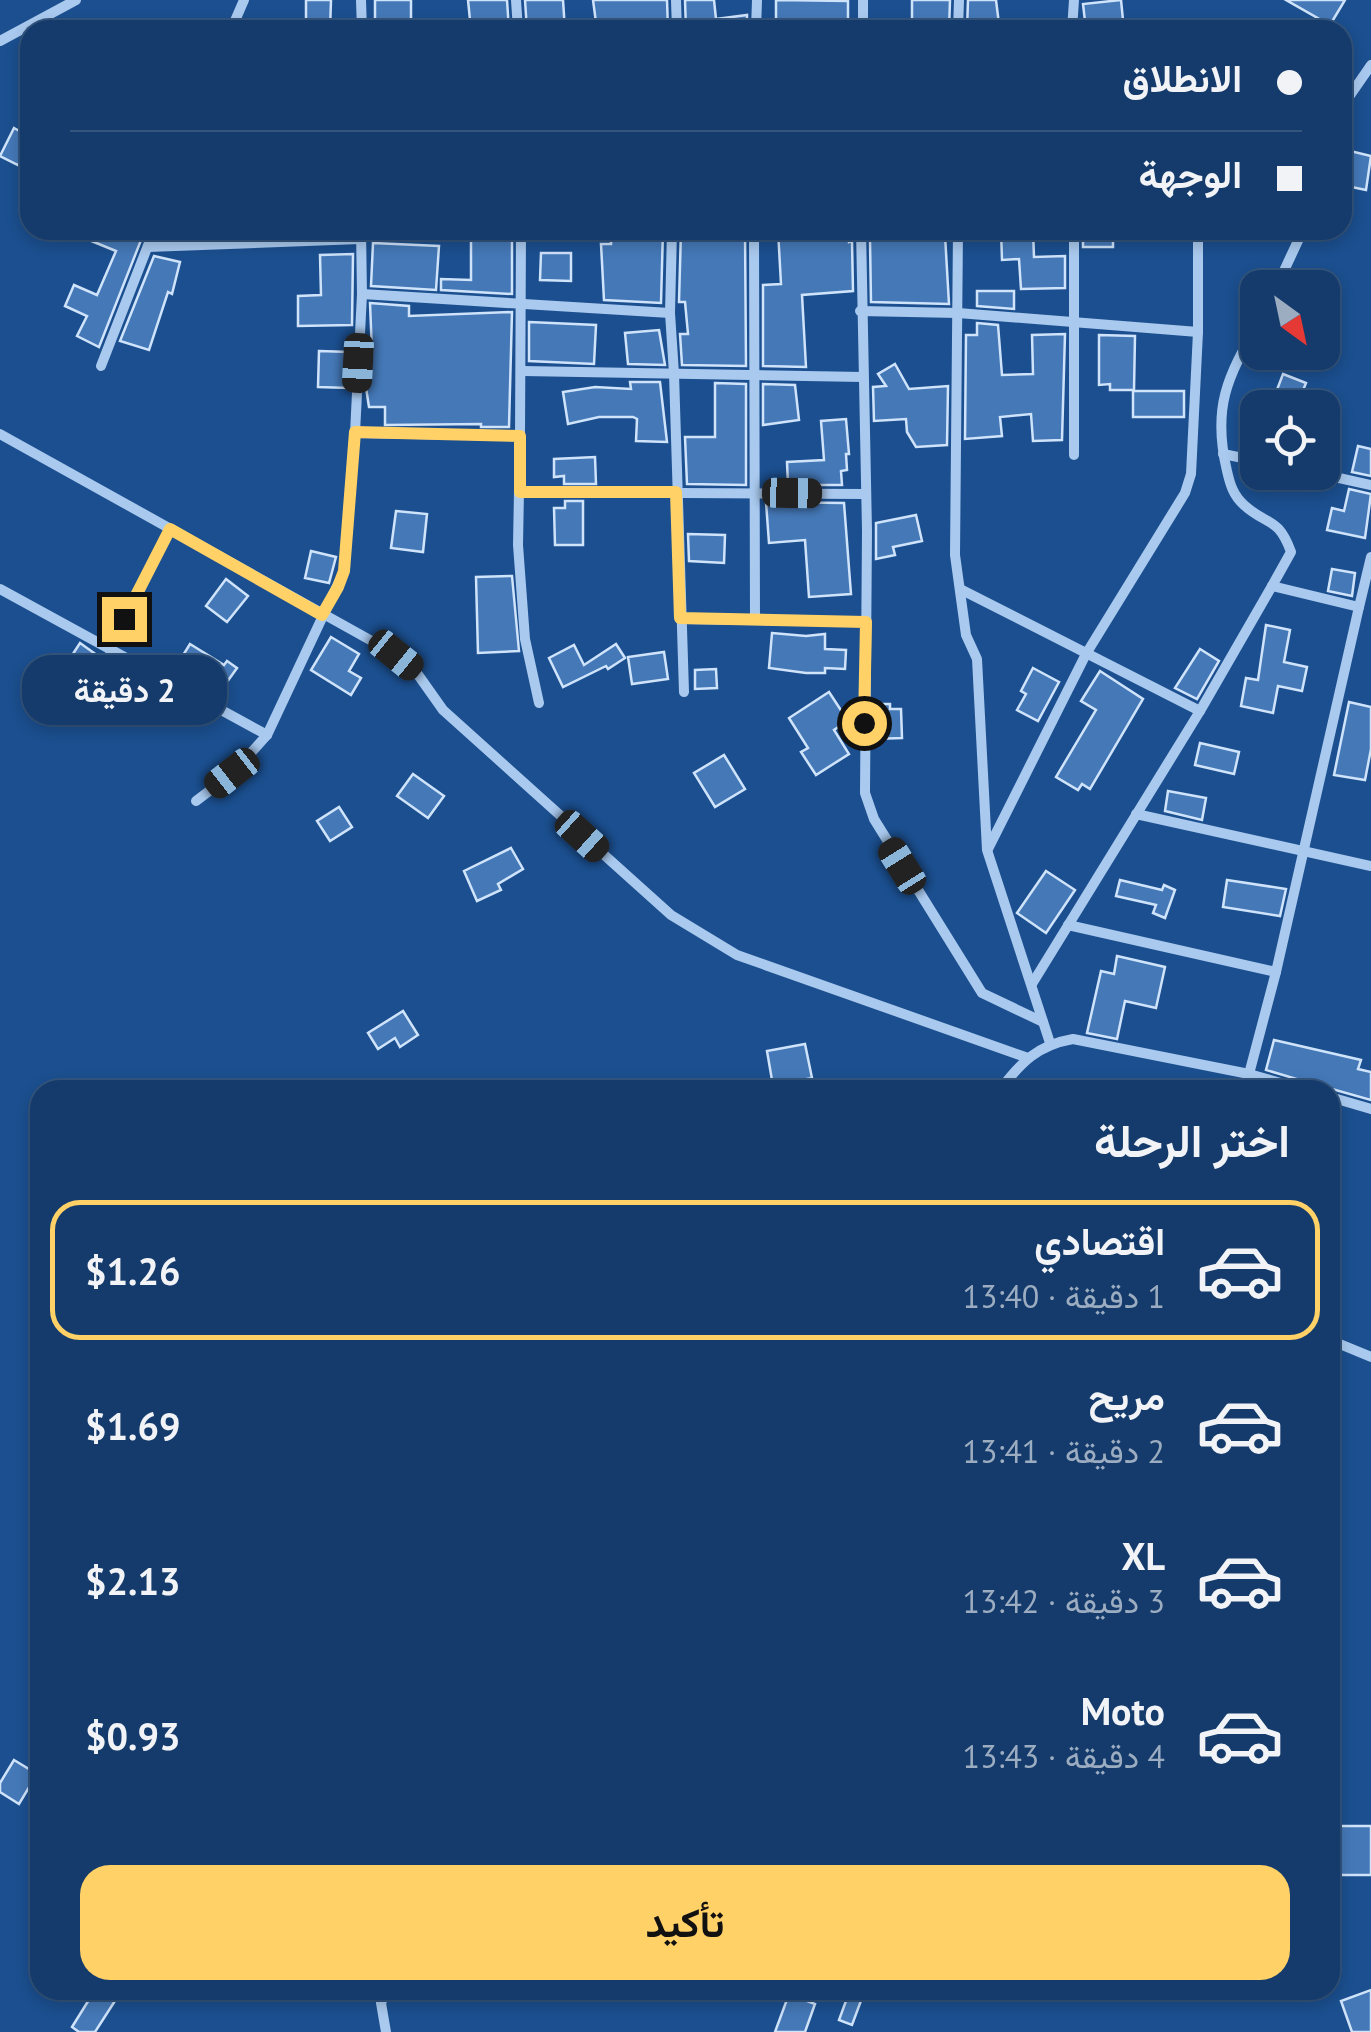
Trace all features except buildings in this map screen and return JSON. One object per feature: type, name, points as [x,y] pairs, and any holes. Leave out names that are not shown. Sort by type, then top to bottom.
[{"type":"street","points":[[39,20],[76,0]]},
{"type":"street","points":[[1352,93],[1371,65]]},
{"type":"street","points":[[101,366],[150,240]]},
{"type":"street","points":[[148,247],[262,240]]},
{"type":"street","points":[[196,802],[232,773],[267,736],[344,571],[362,294],[360,240]]},
{"type":"street","points":[[521,240],[523,371],[518,545],[525,639],[539,703]]},
{"type":"street","points":[[672,240],[670,313],[684,692]]},
{"type":"street","points":[[754,240],[756,620]]},
{"type":"street","points":[[860,240],[866,622],[864,793],[874,819],[982,993],[1043,1022]]},
{"type":"street","points":[[958,240],[956,555],[966,635],[978,660],[988,850],[1050,1044]]},
{"type":"street","points":[[1074,240],[1074,455]]},
{"type":"street","points":[[988,850],[1086,654],[1185,493],[1190,474],[1198,332],[1198,240]]},
{"type":"street","points":[[1284,270],[1298,240]]},
{"type":"street","points":[[362,294],[670,313]]},
{"type":"street","points":[[860,310],[958,312],[1198,332]]},
{"type":"street","points":[[1032,984],[1200,711],[1291,552],[1278,525],[1245,507],[1232,491],[1223,454],[1222,406],[1240,351]]},
{"type":"street","points":[[523,371],[863,377]]},
{"type":"street","points":[[355,432],[520,436]]},
{"type":"street","points":[[0,434],[396,655],[414,669],[443,710],[670,915],[738,955],[1028,1058]]},
{"type":"street","points":[[1223,454],[1240,458]]},
{"type":"street","points":[[1340,478],[1371,485]]},
{"type":"street","points":[[520,492],[865,494]]},
{"type":"street","points":[[109,649],[170,529]]},
{"type":"street","points":[[1250,1074],[1371,557]]},
{"type":"street","points":[[1272,586],[1359,607]]},
{"type":"street","points":[[960,588],[1200,711]]},
{"type":"street","points":[[0,589],[267,736]]},
{"type":"street","points":[[680,618],[866,622]]},
{"type":"street","points":[[1136,814],[1371,866]]},
{"type":"street","points":[[1068,925],[1276,972]]},
{"type":"street","points":[[1009,1080],[1028,1058],[1050,1044],[1073,1039],[1271,1080]]},
{"type":"street","points":[[1340,1100],[1371,1109]]},
{"type":"street","points":[[1340,1344],[1371,1357]]},
{"type":"street","points":[[383,2000],[386,2032]]},
{"type":"route","points":[[124,619],[170,529],[322,615],[344,571],[355,432],[520,436],[520,492],[676,492],[680,618],[866,622],[864,723]]}]
